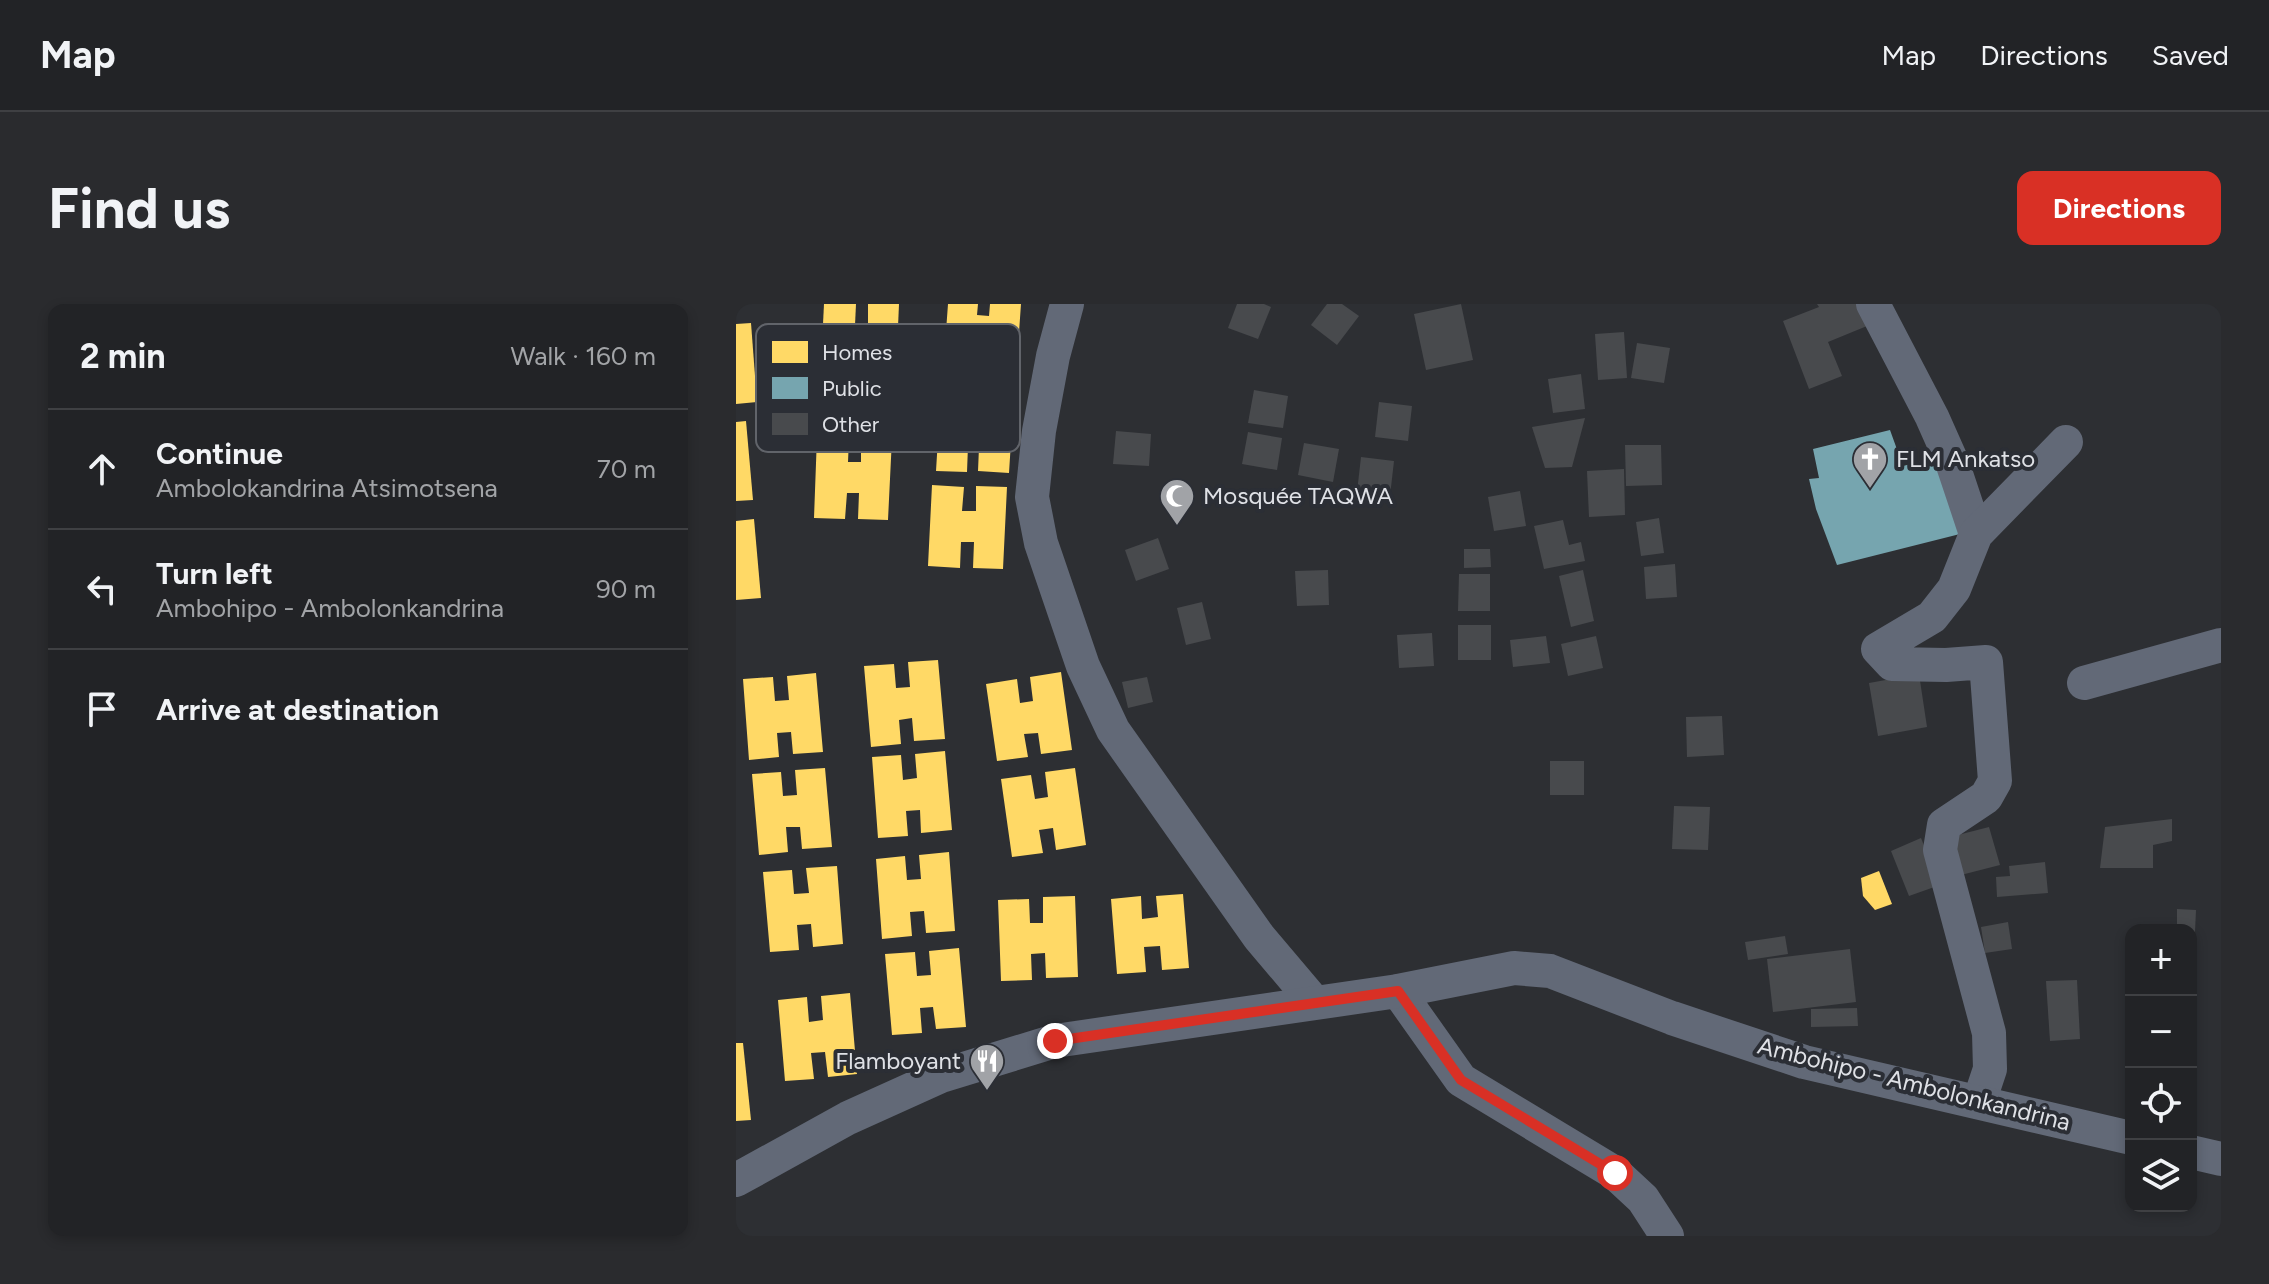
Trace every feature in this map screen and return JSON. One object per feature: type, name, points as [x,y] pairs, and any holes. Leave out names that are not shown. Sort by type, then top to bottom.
[{"type":"street","points":[[1067,304],[1050,371],[1032,497],[1041,543],[1083,666],[1113,730],[1259,937],[1314,1002]]},
{"type":"street","points":[[1873,304],[1947,450],[1976,534]]},
{"type":"street","points":[[1979,1102],[1990,1069],[1989,1033],[1940,850],[1944,825],[1986,797],[1995,781],[1986,662],[1892,664],[1878,649],[1932,617],[1954,589],[1976,534],[2066,442]]},
{"type":"street","points":[[2084,683],[2221,645]]},
{"type":"street","name":"Ambohipo - Ambolonkandrina","points":[[736,1180],[848,1118],[955,1071],[1055,1041],[1398,991],[1514,968],[1550,971],[1672,1018],[1804,1062],[2125,1137]]},
{"type":"street","points":[[1398,991],[1461,1080],[1615,1173],[1643,1199],[1667,1236]]},
{"type":"street","points":[[2197,1153],[2221,1159]]},
{"type":"building: Homes","points":[[824,304],[856,304],[855,324],[823,324]]},
{"type":"building: Homes","points":[[868,304],[899,304],[898,324],[868,324]]},
{"type":"building: Homes","points":[[948,304],[978,304],[977,315],[989,316],[990,304],[1021,304],[1020,324],[947,324]]},
{"type":"building: Homes","points":[[751,323],[756,402],[736,404],[736,324]]},
{"type":"building: Homes","points":[[746,421],[753,500],[736,501],[736,422]]},
{"type":"building: Homes","points":[[816,452],[848,452],[848,462],[861,462],[861,452],[891,452],[888,520],[858,519],[859,493],[847,493],[845,519],[814,518]]},
{"type":"building: Homes","points":[[937,452],[968,452],[967,472],[936,471]]},
{"type":"building: Homes","points":[[979,452],[1010,452],[1009,473],[978,471]]},
{"type":"building: Homes","points":[[932,485],[964,487],[962,511],[976,511],[976,486],[1007,487],[1003,569],[973,568],[974,542],[961,542],[960,568],[928,566]]},
{"type":"building: Homes","points":[[754,519],[761,598],[736,600],[736,521]]},
{"type":"building: Homes","points":[[938,660],[945,739],[914,741],[912,718],[899,720],[901,744],[871,747],[864,666],[894,664],[896,688],[910,687],[908,662]]},
{"type":"building: Homes","points":[[1061,672],[1072,750],[1041,754],[1038,733],[1024,734],[1028,757],[997,761],[986,684],[1017,679],[1020,703],[1033,701],[1030,677]]},
{"type":"building: Homes","points":[[816,673],[823,752],[793,754],[791,732],[777,733],[779,757],[749,760],[743,679],[773,677],[775,701],[789,700],[787,676]]},
{"type":"building: Homes","points":[[945,751],[952,830],[921,833],[920,810],[906,811],[908,836],[878,838],[872,757],[901,755],[903,780],[917,778],[915,754]]},
{"type":"building: Homes","points":[[825,768],[832,847],[802,849],[800,827],[786,827],[788,852],[759,855],[752,774],[781,772],[783,796],[797,795],[795,770]]},
{"type":"building: Homes","points":[[1075,768],[1086,845],[1056,850],[1053,828],[1039,830],[1043,853],[1012,857],[1001,779],[1031,775],[1035,799],[1048,797],[1045,772]]},
{"type":"building: Homes","points":[[949,852],[955,931],[926,933],[924,911],[910,912],[912,936],[882,939],[876,859],[905,856],[907,880],[921,879],[919,855]]},
{"type":"building: Homes","points":[[837,866],[843,944],[813,947],[811,924],[797,925],[799,950],[770,952],[763,872],[792,870],[794,894],[809,893],[806,868]]},
{"type":"building: Homes","points":[[1879,871],[1892,904],[1875,910],[1863,896],[1861,878]]},
{"type":"building: Homes","points":[[1183,894],[1189,968],[1162,970],[1160,946],[1144,947],[1146,972],[1117,974],[1111,899],[1141,896],[1142,919],[1158,917],[1156,896]]},
{"type":"building: Homes","points":[[1075,896],[1078,977],[1046,978],[1045,953],[1031,954],[1032,980],[1001,981],[998,900],[1029,899],[1030,923],[1043,923],[1043,897]]},
{"type":"building: Homes","points":[[959,948],[966,1027],[936,1029],[933,1007],[920,1008],[922,1033],[892,1035],[885,954],[915,952],[917,976],[931,975],[929,951]]},
{"type":"building: Homes","points":[[850,993],[857,1074],[828,1077],[825,1052],[811,1053],[814,1079],[785,1081],[778,1000],[807,997],[809,1022],[823,1020],[821,996]]},
{"type":"building: Homes","points":[[736,1043],[743,1043],[751,1120],[736,1121]]},
{"type":"building: Public","points":[[1890,430],[1903,466],[1942,456],[1960,534],[1837,565],[1816,509],[1809,479],[1819,478],[1813,449]]},
{"type":"building: Other","points":[[1237,304],[1271,307],[1258,339],[1228,328]]},
{"type":"building: Other","points":[[1327,304],[1342,304],[1359,316],[1337,345],[1311,325]]},
{"type":"building: Other","points":[[1461,304],[1473,360],[1426,370],[1414,314]]},
{"type":"building: Other","points":[[1817,304],[1858,304],[1867,326],[1828,342],[1842,376],[1809,389],[1783,321],[1819,307]]},
{"type":"building: Other","points":[[1624,332],[1627,378],[1598,380],[1595,334]]},
{"type":"building: Other","points":[[1637,343],[1670,348],[1664,383],[1631,378]]},
{"type":"building: Other","points":[[1581,374],[1585,409],[1553,413],[1548,379]]},
{"type":"building: Other","points":[[1254,390],[1288,396],[1283,428],[1248,423]]},
{"type":"building: Other","points":[[1379,402],[1412,406],[1408,441],[1375,437]]},
{"type":"building: Other","points":[[1585,418],[1572,467],[1545,468],[1532,427]]},
{"type":"building: Other","points":[[1116,431],[1151,434],[1149,466],[1113,464]]},
{"type":"building: Other","points":[[1248,432],[1282,438],[1277,470],[1242,464]]},
{"type":"building: Other","points":[[1304,443],[1339,449],[1333,482],[1298,475]]},
{"type":"building: Other","points":[[1625,445],[1661,445],[1662,485],[1626,486]]},
{"type":"building: Other","points":[[1361,457],[1394,461],[1390,496],[1357,492]]},
{"type":"building: Other","points":[[1624,469],[1625,515],[1589,517],[1587,471]]},
{"type":"building: Other","points":[[1520,491],[1526,526],[1494,531],[1488,497]]},
{"type":"building: Other","points":[[1659,518],[1664,553],[1641,556],[1636,522]]},
{"type":"building: Other","points":[[1563,520],[1569,545],[1581,542],[1585,561],[1544,569],[1534,526]]},
{"type":"building: Other","points":[[1158,538],[1169,569],[1136,581],[1125,550]]},
{"type":"building: Other","points":[[1464,549],[1490,549],[1491,567],[1464,568]]},
{"type":"building: Other","points":[[1675,564],[1677,597],[1646,599],[1644,567]]},
{"type":"building: Other","points":[[1328,570],[1329,605],[1297,606],[1295,571]]},
{"type":"building: Other","points":[[1583,570],[1594,621],[1571,627],[1559,576]]},
{"type":"building: Other","points":[[1459,574],[1490,574],[1490,611],[1458,611]]},
{"type":"building: Other","points":[[1202,602],[1211,639],[1186,645],[1177,608]]},
{"type":"building: Other","points":[[1458,625],[1491,625],[1491,660],[1458,660]]},
{"type":"building: Other","points":[[1432,633],[1434,666],[1399,668],[1397,635]]},
{"type":"building: Other","points":[[1546,636],[1550,663],[1513,667],[1510,640]]},
{"type":"building: Other","points":[[1596,636],[1603,668],[1568,676],[1561,644]]},
{"type":"building: Other","points":[[1919,674],[1927,727],[1878,736],[1869,683]]},
{"type":"building: Other","points":[[1147,677],[1153,702],[1128,708],[1122,682]]},
{"type":"building: Other","points":[[1722,716],[1724,755],[1687,757],[1686,717]]},
{"type":"building: Other","points":[[1550,761],[1584,761],[1584,795],[1550,795]]},
{"type":"building: Other","points":[[1674,806],[1710,807],[1708,850],[1672,849]]},
{"type":"building: Other","points":[[2172,819],[2172,841],[2153,845],[2153,868],[2100,868],[2105,827]]},
{"type":"building: Other","points":[[1989,827],[2000,865],[1961,875],[1950,837]]},
{"type":"building: Other","points":[[1921,838],[1940,885],[1909,896],[1891,851]]},
{"type":"building: Other","points":[[2045,862],[2048,893],[1997,897],[1996,877],[2010,876],[2009,866]]},
{"type":"building: Other","points":[[2177,909],[2196,910],[2195,924],[2177,924]]},
{"type":"building: Other","points":[[2008,922],[2012,949],[1985,953],[1981,927]]},
{"type":"building: Other","points":[[1785,936],[1788,954],[1748,960],[1745,942]]},
{"type":"building: Other","points":[[1850,949],[1856,1002],[1773,1012],[1767,959]]},
{"type":"building: Other","points":[[2077,980],[2080,1039],[2050,1041],[2046,981]]},
{"type":"building: Other","points":[[1857,1008],[1858,1026],[1811,1027],[1811,1009]]},
{"type":"place","name":"FLM Ankatso","points":[[1870,490]]},
{"type":"place","name":"Mosquée TAQWA","points":[[1177,527]]},
{"type":"place","name":"Flamboyant","points":[[987,1092]]},
{"type":"route","points":[[1055,1041],[1398,991],[1461,1080],[1615,1173]]}]
